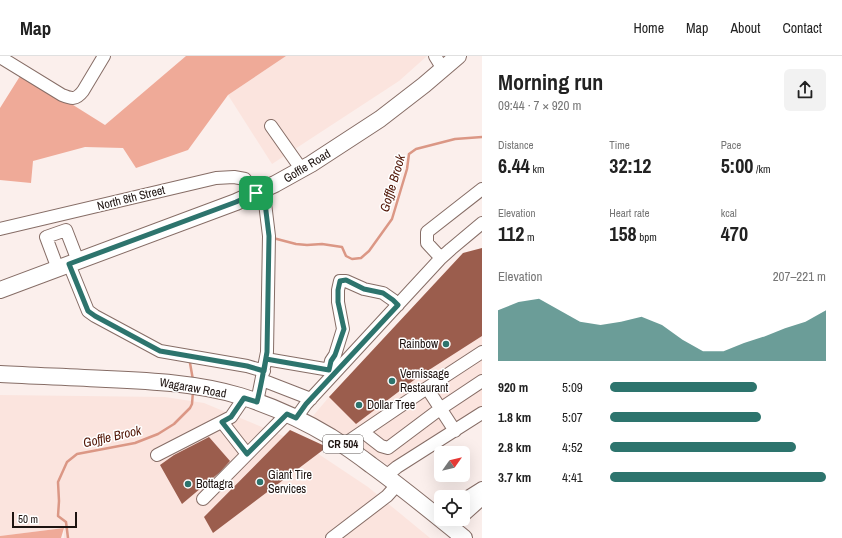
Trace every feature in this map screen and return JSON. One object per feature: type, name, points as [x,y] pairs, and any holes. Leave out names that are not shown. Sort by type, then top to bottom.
[{"type":"main road","name":"Goffle Road","points":[[0,290],[236,202],[275,184],[302,170],[380,119],[403,102],[439,62],[458,56]]},
{"type":"main road","name":"Wagaraw Road","points":[[0,374],[132,380],[186,385],[202,387],[251,400],[292,416],[315,428],[343,445],[434,511]]},
{"type":"main road","name":"Wagaraw Road","points":[[453,526],[464,538]]},
{"type":"street","points":[[0,57],[49,87],[68,97],[74,98],[79,96],[83,91],[104,56]]},
{"type":"street","points":[[271,126],[302,170]]},
{"type":"street","name":"North 8th Street","points":[[0,229],[216,178],[234,177],[245,179],[258,192]]},
{"type":"street","points":[[441,258],[427,243],[427,232],[482,189]]},
{"type":"street","points":[[157,455],[231,417],[251,400],[263,376],[267,352],[269,236],[265,203],[258,192]]},
{"type":"street","points":[[203,498],[247,454],[300,411],[333,370],[398,305],[441,258],[482,223]]},
{"type":"street","points":[[68,265],[88,311],[95,316],[160,351],[247,366],[263,376],[310,399]]},
{"type":"street","points":[[333,370],[331,361],[335,355],[344,329],[338,302],[340,281],[346,280],[364,289],[383,293],[398,305]]},
{"type":"street","points":[[343,445],[482,352]]},
{"type":"street","points":[[266,359],[333,370]]},
{"type":"street","points":[[363,432],[381,446],[388,448],[440,409],[482,382]]},
{"type":"street","points":[[427,388],[455,430]]},
{"type":"street","points":[[332,538],[387,496],[397,467],[482,414]]},
{"type":"street","points":[[222,422],[247,454]]},
{"type":"street","points":[[470,496],[482,488]]},
{"type":"street","points":[[470,510],[482,499]]},
{"type":"shaded area","points":[[186,56],[286,56],[228,95],[188,150],[136,168],[123,148],[85,147],[33,161],[31,183],[0,180],[0,108],[22,73],[105,125]]},
{"type":"shaded area","points":[[286,56],[427,56],[399,81],[272,164],[228,95]]},
{"type":"shaded area","points":[[482,248],[482,406],[390,467],[313,416],[463,253]]},
{"type":"shaded area","points":[[0,395],[165,397],[204,403],[305,445],[368,487],[430,538],[64,538],[64,528],[0,536]]},
{"type":"shaded area","points":[[64,528],[61,538],[0,538],[0,536]]},
{"type":"building","points":[[482,248],[482,336],[418,377],[356,424],[329,397],[463,253]]},
{"type":"building","name":"Giant Tire Services","points":[[290,430],[327,447],[213,533],[204,517]]},
{"type":"building","name":"Bottagra","points":[[209,437],[230,461],[220,472],[182,504],[160,465],[174,455]]},
{"type":"waterway","name":"Goffle Brook","points":[[273,238],[296,244],[322,244],[342,247],[346,256],[352,259],[361,258],[369,251],[392,219],[407,169],[409,154],[416,149],[455,139],[482,137]]},
{"type":"waterway","name":"Goffle Brook","points":[[190,363],[193,380]]},
{"type":"waterway","name":"Goffle Brook","points":[[68,538],[66,522],[58,516],[58,482],[67,462],[77,454],[135,443],[158,434],[174,424],[190,408],[192,404],[193,391]]},
{"type":"place","name":"Rainbow","points":[[446,344]]},
{"type":"place","name":"Vernissage Restaurant","points":[[392,381]]},
{"type":"place","name":"Dollar Tree","points":[[359,405]]},
{"type":"place","name":"Giant Tire Services","points":[[260,482]]},
{"type":"place","name":"Bottagra","points":[[188,484]]},
{"type":"route","points":[[256,193],[236,202],[69,264],[88,311],[95,316],[160,351],[247,366],[264,371],[266,359],[329,370],[331,361],[335,355],[344,329],[338,302],[340,281],[346,280],[364,289],[383,293],[398,305],[306,404],[296,418],[287,414],[247,454],[222,422],[231,417],[244,398],[257,402],[264,371],[266,359],[269,236],[265,203],[261,191],[256,193]]}]
